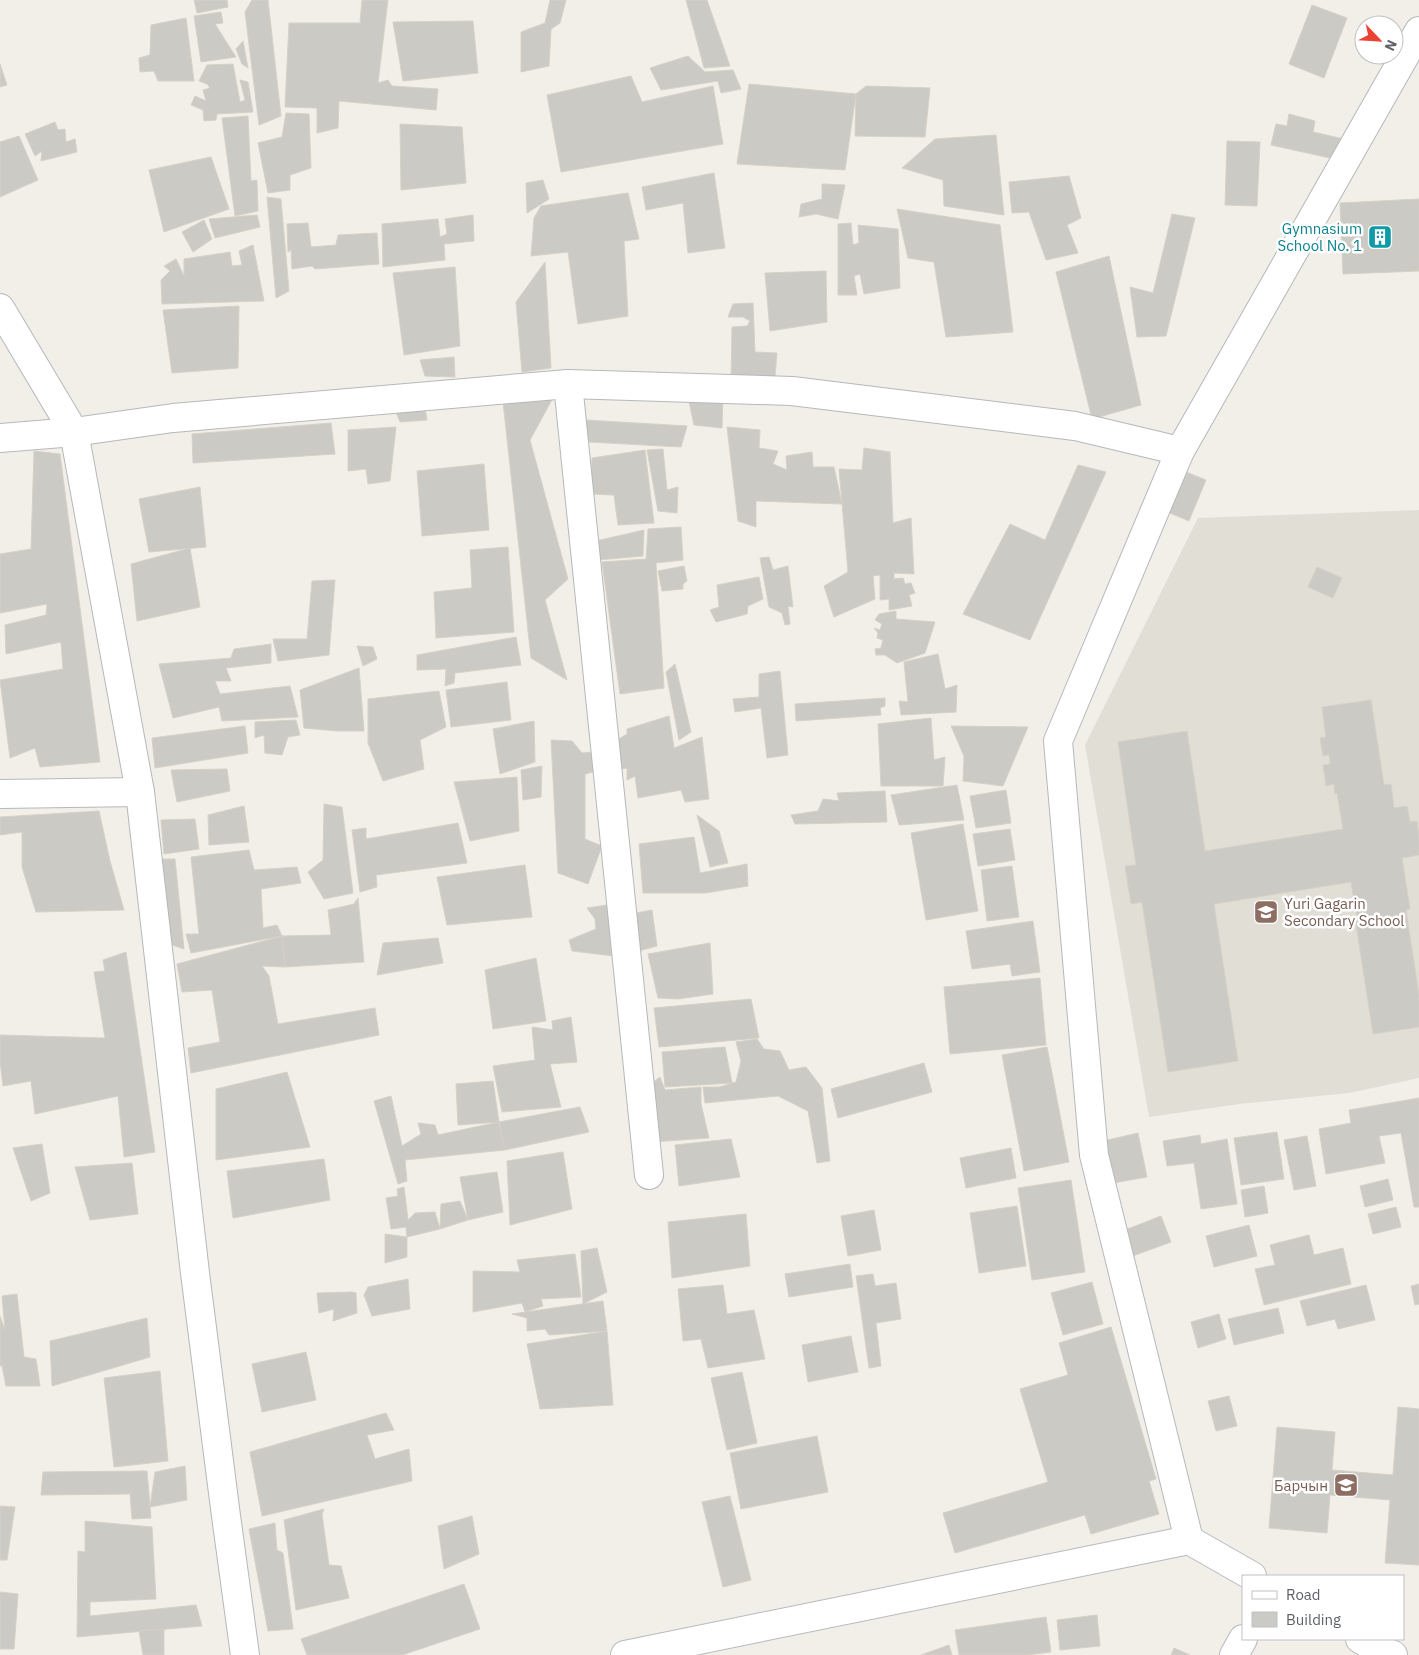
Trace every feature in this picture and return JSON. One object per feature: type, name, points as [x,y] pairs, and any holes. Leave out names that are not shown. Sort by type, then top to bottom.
[{"type":"street","points":[[1190,1540],[1094,1155],[1058,741],[1180,452],[1419,31]]},
{"type":"street","points":[[0,308],[74,432],[140,792],[197,1283],[245,1655]]},
{"type":"street","points":[[0,438],[74,432],[173,418],[568,384],[792,391],[1074,426],[1180,452]]},
{"type":"street","points":[[568,384],[649,1175]]},
{"type":"street","points":[[0,794],[140,792]]},
{"type":"street","points":[[625,1655],[1190,1540],[1250,1575]]},
{"type":"street","points":[[1234,1655],[1242,1640]]},
{"type":"street","points":[[1362,1640],[1393,1655]]},
{"type":"shaded area","name":"Yuri Gagarin Secondary School","points":[[1419,510],[1419,1078],[1349,1093],[1239,1104],[1149,1117],[1085,745],[1198,518]]},
{"type":"building","points":[[194,0],[227,0],[228,7],[197,13]]},
{"type":"building","points":[[252,0],[268,0],[281,116],[259,125],[245,12]]},
{"type":"building","points":[[362,0],[388,0],[378,83],[388,80],[392,86],[438,89],[436,110],[339,101],[338,128],[317,133],[317,108],[285,107],[289,23],[360,23]]},
{"type":"building","points":[[550,0],[566,0],[560,23],[551,29],[549,66],[521,72],[521,32],[545,23]]},
{"type":"building","points":[[686,0],[707,0],[730,66],[704,68]]},
{"type":"building","points":[[1312,5],[1347,18],[1324,78],[1289,64]]},
{"type":"building","points":[[221,12],[223,23],[215,24],[236,57],[201,62],[194,16]]},
{"type":"building","points":[[186,18],[194,81],[158,81],[154,71],[140,72],[139,58],[150,55],[151,25]]},
{"type":"building","points":[[473,21],[478,73],[403,81],[393,22]]},
{"type":"building","points":[[243,41],[248,68],[242,64],[236,49]]},
{"type":"building","points":[[688,56],[705,72],[733,70],[741,89],[721,93],[718,81],[661,90],[650,68]]},
{"type":"building","points":[[0,64],[7,85],[0,87]]},
{"type":"building","points":[[233,64],[240,102],[245,100],[240,80],[248,82],[253,112],[217,114],[216,120],[204,121],[203,110],[191,105],[195,96],[206,101],[203,90],[210,88],[207,84],[199,81],[207,65]]},
{"type":"building","points":[[631,76],[642,102],[713,86],[723,144],[561,172],[547,95]]},
{"type":"building","points":[[749,84],[856,94],[845,170],[737,164]]},
{"type":"building","points":[[866,86],[930,88],[925,137],[855,136],[856,94]]},
{"type":"building","points":[[286,113],[309,114],[311,168],[290,175],[290,190],[268,193],[258,143],[282,137]]},
{"type":"building","points":[[1289,114],[1315,121],[1313,132],[1344,139],[1339,160],[1271,145],[1276,124],[1287,126]]},
{"type":"building","points":[[248,116],[251,181],[257,180],[258,211],[235,216],[222,118]]},
{"type":"building","points":[[55,122],[58,130],[65,129],[66,142],[75,139],[77,152],[41,161],[42,151],[35,156],[25,134]]},
{"type":"building","points":[[400,124],[462,127],[466,183],[401,190]]},
{"type":"building","points":[[996,135],[1004,215],[944,206],[943,180],[902,168],[935,139]]},
{"type":"building","points":[[19,136],[38,180],[0,197],[0,142]]},
{"type":"building","points":[[1227,141],[1260,142],[1257,206],[1225,205]]},
{"type":"building","points":[[211,157],[229,209],[164,232],[149,170]]},
{"type":"building","points":[[714,173],[725,248],[688,253],[683,203],[646,210],[642,187]]},
{"type":"building","points":[[1069,176],[1081,218],[1067,225],[1078,253],[1046,260],[1029,212],[1012,213],[1009,182]]},
{"type":"building","points":[[543,180],[549,199],[527,213],[526,183]]},
{"type":"building","points":[[822,184],[845,185],[838,219],[816,214],[799,217],[801,204],[822,199]]},
{"type":"building","points":[[628,193],[639,239],[624,241],[628,316],[578,324],[568,252],[531,256],[534,218],[541,206]]},
{"type":"building","points":[[267,197],[281,199],[289,291],[276,298]]},
{"type":"building","name":"Gymnasium School No. 1","points":[[1419,199],[1419,271],[1343,274],[1340,203]]},
{"type":"building","points":[[897,209],[1000,225],[1013,332],[946,337],[934,262],[908,258]]},
{"type":"building","points":[[1172,214],[1195,218],[1166,336],[1137,337],[1130,287],[1153,293]]},
{"type":"building","points":[[257,215],[260,227],[215,238],[209,219]]},
{"type":"building","points":[[473,215],[474,241],[444,244],[445,260],[383,267],[382,224],[438,219],[440,237],[447,234],[445,219]]},
{"type":"building","points":[[204,220],[212,239],[193,252],[182,232]]},
{"type":"building","points":[[308,223],[311,247],[336,245],[338,235],[377,233],[379,264],[315,269],[312,266],[292,269],[291,250],[288,252],[287,224]]},
{"type":"building","points":[[851,223],[853,245],[859,243],[858,225],[898,229],[900,288],[864,294],[860,274],[854,276],[857,295],[838,295],[838,224]]},
{"type":"building","points":[[253,245],[264,301],[162,304],[161,280],[170,271],[164,266],[176,259],[184,276],[184,259],[230,252],[232,266],[242,265],[239,251]]},
{"type":"building","points":[[1109,256],[1141,405],[1092,419],[1056,272]]},
{"type":"building","points":[[545,262],[551,368],[522,372],[516,302]]},
{"type":"building","points":[[455,267],[460,346],[404,355],[393,273]]},
{"type":"building","points":[[826,271],[827,322],[770,331],[765,273]]},
{"type":"building","points":[[753,303],[755,352],[777,353],[774,388],[731,385],[732,327],[747,326],[750,321],[743,317],[728,317],[733,304]]},
{"type":"building","points":[[239,306],[238,368],[172,373],[163,310]]},
{"type":"building","points":[[454,357],[455,377],[425,376],[420,360]]},
{"type":"building","points":[[554,396],[530,440],[568,579],[545,600],[567,680],[531,658],[503,402]]},
{"type":"building","points":[[688,397],[723,397],[722,428],[694,425]]},
{"type":"building","points":[[425,408],[427,420],[400,422],[396,412]]},
{"type":"building","points":[[586,420],[687,426],[681,447],[588,442]]},
{"type":"building","points":[[331,423],[335,454],[193,463],[192,434]]},
{"type":"building","points":[[396,427],[390,481],[368,484],[366,469],[348,471],[348,430]]},
{"type":"building","points":[[727,427],[760,430],[759,448],[778,451],[773,464],[787,470],[786,456],[812,452],[813,467],[834,467],[842,504],[756,501],[756,527],[738,521]]},
{"type":"building","points":[[864,448],[890,452],[893,523],[911,518],[914,574],[894,573],[894,579],[903,578],[905,584],[911,583],[915,593],[909,595],[912,606],[889,610],[889,599],[880,600],[880,575],[873,576],[875,599],[834,617],[824,586],[848,572],[839,469],[862,470]]},
{"type":"building","points":[[663,449],[667,490],[678,487],[677,513],[658,511],[647,450]]},
{"type":"building","points":[[645,450],[654,523],[618,525],[614,495],[591,494],[592,458]]},
{"type":"building","points":[[34,451],[60,454],[100,762],[40,767],[35,748],[10,758],[0,680],[63,669],[61,642],[6,654],[5,625],[46,615],[47,604],[0,613],[0,554],[31,549]]},
{"type":"building","points":[[484,464],[489,530],[422,536],[417,471]]},
{"type":"building","points":[[1078,465],[1106,472],[1030,640],[963,614],[1010,524],[1045,540]]},
{"type":"building","points":[[1181,470],[1206,480],[1189,521],[1165,511]]},
{"type":"building","points":[[200,487],[206,547],[149,552],[139,499]]},
{"type":"building","points":[[681,527],[683,560],[656,563],[664,688],[620,694],[602,562],[646,559],[648,529]]},
{"type":"building","points":[[644,530],[643,556],[598,560],[587,543]]},
{"type":"building","points":[[508,547],[514,632],[436,638],[434,592],[472,588],[470,550]]},
{"type":"building","points":[[190,548],[200,607],[137,621],[131,564]]},
{"type":"building","points":[[769,557],[773,570],[788,566],[793,607],[788,606],[790,624],[785,625],[782,613],[769,607],[760,558]]},
{"type":"building","points":[[684,566],[687,581],[683,584],[683,589],[662,591],[658,571]]},
{"type":"building","points":[[1317,567],[1342,578],[1333,598],[1308,587]]},
{"type":"building","points":[[759,577],[763,599],[748,606],[747,614],[716,622],[710,610],[719,607],[717,585]]},
{"type":"building","points":[[335,580],[329,655],[278,661],[273,639],[307,639],[312,581]]},
{"type":"building","points":[[896,611],[896,619],[935,622],[925,653],[897,663],[885,655],[876,655],[875,649],[881,648],[883,640],[877,638],[878,633],[874,628],[880,630],[882,624],[875,620],[879,614]]},
{"type":"building","points":[[516,637],[521,665],[455,673],[454,683],[445,686],[446,669],[417,670],[417,655]]},
{"type":"building","points":[[271,644],[271,663],[226,668],[231,681],[215,681],[220,694],[290,686],[298,717],[222,721],[219,707],[173,718],[159,664],[231,658],[234,649]]},
{"type":"building","points":[[357,646],[373,647],[377,659],[363,666]]},
{"type":"building","points":[[938,654],[945,689],[957,685],[956,712],[901,715],[899,701],[908,702],[904,662]]},
{"type":"building","points":[[675,664],[691,732],[679,740],[666,672]]},
{"type":"building","points":[[359,668],[364,731],[304,728],[300,690]]},
{"type":"building","points":[[780,671],[788,755],[767,758],[761,708],[735,712],[733,699],[759,697],[759,674]]},
{"type":"building","points":[[507,682],[511,720],[451,727],[446,690]]},
{"type":"building","points":[[439,691],[446,727],[420,740],[424,769],[383,781],[368,743],[368,699]]},
{"type":"building","points":[[885,698],[885,706],[880,708],[881,715],[796,721],[795,704]]},
{"type":"building","points":[[1371,700],[1384,785],[1391,784],[1394,808],[1407,806],[1410,822],[1417,821],[1419,855],[1402,858],[1410,909],[1406,910],[1419,995],[1419,1027],[1373,1034],[1351,882],[1214,904],[1238,1061],[1168,1072],[1142,902],[1131,904],[1125,866],[1136,865],[1118,742],[1187,731],[1205,851],[1343,829],[1334,784],[1326,786],[1323,765],[1330,764],[1329,755],[1323,756],[1320,738],[1326,737],[1322,707]]},
{"type":"building","points":[[669,716],[674,748],[702,737],[709,799],[685,802],[681,790],[638,798],[635,776],[627,780],[627,768],[615,770],[612,743],[627,734],[627,729]]},
{"type":"building","points":[[931,718],[934,760],[945,757],[943,786],[881,786],[878,724]]},
{"type":"building","points":[[296,720],[300,735],[288,737],[282,755],[265,753],[264,735],[255,738],[255,722]]},
{"type":"building","points":[[534,721],[535,762],[500,774],[493,729]]},
{"type":"building","points":[[245,726],[248,753],[155,768],[152,738]]},
{"type":"building","points":[[951,726],[1028,727],[1003,786],[963,781],[964,756]]},
{"type":"building","points":[[551,740],[572,741],[582,753],[592,752],[601,770],[585,774],[585,839],[602,846],[588,884],[558,873]]},
{"type":"building","points":[[542,766],[541,797],[523,800],[521,770]]},
{"type":"building","points":[[227,769],[230,791],[177,802],[171,770]]},
{"type":"building","points":[[517,777],[519,831],[470,841],[454,782]]},
{"type":"building","points":[[957,785],[964,820],[899,825],[891,795]]},
{"type":"building","points":[[1006,790],[1011,823],[976,828],[970,796]]},
{"type":"building","points":[[885,791],[887,822],[795,824],[791,815],[818,811],[823,799],[839,801],[837,793]]},
{"type":"building","points":[[324,804],[342,807],[353,893],[324,899],[308,872],[323,860]]},
{"type":"building","points":[[244,806],[249,842],[209,845],[208,815]]},
{"type":"building","points":[[99,811],[110,861],[124,910],[36,912],[22,867],[22,832],[0,835],[0,817]]},
{"type":"building","points":[[697,815],[719,831],[728,863],[710,867]]},
{"type":"building","points":[[195,819],[199,849],[164,854],[161,820]]},
{"type":"building","points":[[458,823],[467,863],[376,875],[377,887],[360,892],[352,830],[366,828],[366,839]]},
{"type":"building","points":[[963,824],[978,911],[926,920],[911,833]]},
{"type":"building","points":[[1010,829],[1015,860],[978,866],[973,834]]},
{"type":"building","points":[[694,837],[700,873],[747,864],[748,886],[705,893],[643,893],[639,844]]},
{"type":"building","points":[[249,850],[254,870],[297,867],[301,883],[261,889],[263,928],[277,925],[282,936],[191,953],[186,934],[199,934],[191,857]]},
{"type":"building","points":[[161,859],[175,859],[184,949],[169,944]]},
{"type":"building","points":[[525,865],[532,917],[447,925],[437,877]]},
{"type":"building","points":[[1012,866],[1019,917],[987,921],[981,870]]},
{"type":"building","points":[[358,898],[364,962],[285,967],[282,936],[331,935],[328,910],[354,904]]},
{"type":"building","points":[[607,905],[614,956],[572,951],[569,940],[596,929],[595,919],[587,908]]},
{"type":"building","points":[[652,910],[657,946],[635,952],[631,914]]},
{"type":"building","points":[[1033,921],[1040,972],[1012,976],[1010,964],[972,969],[966,931]]},
{"type":"building","points":[[282,936],[285,967],[262,966],[269,976],[278,1024],[375,1008],[379,1035],[191,1073],[188,1048],[220,1042],[212,990],[182,992],[177,964]]},
{"type":"building","points":[[438,938],[443,963],[377,975],[383,943]]},
{"type":"building","points":[[710,943],[713,994],[678,999],[658,998],[648,954]]},
{"type":"building","points":[[126,952],[155,1152],[124,1157],[118,1096],[35,1114],[31,1081],[3,1086],[0,1061],[0,1035],[105,1038],[94,972],[105,971],[103,960]]},
{"type":"building","points":[[536,958],[546,1021],[493,1029],[485,970]]},
{"type":"building","points":[[1040,978],[1046,1045],[950,1054],[944,987]]},
{"type":"building","points":[[751,999],[759,1038],[659,1047],[654,1008]]},
{"type":"building","points":[[571,1017],[577,1062],[550,1064],[561,1107],[502,1112],[493,1066],[535,1060],[532,1027],[553,1030],[552,1021]]},
{"type":"building","points":[[757,1039],[764,1049],[780,1051],[789,1070],[806,1067],[822,1088],[830,1161],[817,1163],[808,1111],[778,1096],[705,1103],[703,1087],[719,1087],[736,1082],[741,1061],[736,1042]]},
{"type":"building","points":[[725,1047],[732,1083],[665,1087],[662,1052]]},
{"type":"building","points":[[1047,1047],[1069,1162],[1024,1171],[1002,1055]]},
{"type":"building","points":[[924,1063],[932,1092],[838,1118],[831,1089]]},
{"type":"building","points":[[287,1072],[310,1147],[216,1160],[216,1089]]},
{"type":"building","points":[[660,1077],[665,1090],[701,1087],[701,1104],[709,1138],[652,1142],[651,1084]]},
{"type":"building","points":[[493,1081],[499,1122],[458,1125],[456,1084]]},
{"type":"building","points":[[391,1096],[402,1146],[421,1134],[418,1123],[435,1125],[438,1135],[499,1122],[505,1150],[405,1160],[407,1181],[398,1184],[374,1101]]},
{"type":"building","points":[[1419,1098],[1419,1207],[1414,1207],[1401,1133],[1379,1136],[1385,1163],[1326,1174],[1319,1129],[1351,1123],[1349,1110]]},
{"type":"building","points":[[580,1107],[589,1132],[505,1150],[499,1122]]},
{"type":"building","points":[[1277,1132],[1284,1179],[1241,1185],[1234,1138]]},
{"type":"building","points":[[1138,1133],[1147,1177],[1108,1184],[1099,1142]]},
{"type":"building","points":[[1200,1135],[1201,1144],[1227,1139],[1237,1204],[1201,1209],[1194,1163],[1167,1166],[1163,1141]]},
{"type":"building","points":[[1307,1136],[1316,1186],[1294,1190],[1284,1140]]},
{"type":"building","points":[[731,1139],[740,1177],[679,1186],[675,1145]]},
{"type":"building","points":[[42,1144],[50,1193],[31,1201],[13,1148]]},
{"type":"building","points":[[1011,1148],[1016,1178],[966,1188],[960,1158]]},
{"type":"building","points":[[563,1152],[572,1209],[510,1225],[507,1161]]},
{"type":"building","points":[[324,1159],[330,1200],[233,1218],[227,1171]]},
{"type":"building","points":[[132,1163],[138,1214],[90,1220],[75,1167]]},
{"type":"building","points":[[497,1172],[503,1212],[468,1220],[460,1177]]},
{"type":"building","points":[[1388,1179],[1393,1200],[1365,1207],[1360,1186]]},
{"type":"building","points":[[1071,1180],[1085,1272],[1032,1280],[1018,1188]]},
{"type":"building","points":[[1264,1186],[1268,1213],[1245,1217],[1241,1190]]},
{"type":"building","points":[[404,1187],[408,1220],[415,1213],[435,1212],[440,1229],[407,1237],[406,1227],[391,1229],[386,1198],[398,1196],[397,1189]]},
{"type":"building","points":[[460,1201],[468,1220],[440,1229],[441,1204]]},
{"type":"building","points":[[1017,1206],[1026,1266],[979,1273],[970,1213]]},
{"type":"building","points":[[1396,1207],[1401,1227],[1373,1234],[1368,1214]]},
{"type":"building","points":[[874,1210],[881,1250],[848,1256],[841,1216]]},
{"type":"building","points":[[746,1214],[750,1266],[672,1278],[668,1222]]},
{"type":"building","points":[[1161,1216],[1171,1242],[1130,1257],[1120,1232]]},
{"type":"building","points":[[1249,1225],[1257,1256],[1214,1267],[1206,1236]]},
{"type":"building","points":[[385,1234],[407,1237],[407,1257],[385,1263]]},
{"type":"building","points":[[1309,1235],[1314,1255],[1343,1248],[1351,1284],[1264,1305],[1255,1269],[1275,1265],[1270,1245]]},
{"type":"building","points":[[597,1248],[607,1292],[583,1304],[581,1251]]},
{"type":"building","points":[[575,1254],[581,1297],[541,1299],[543,1306],[525,1312],[522,1303],[473,1312],[473,1271],[520,1272],[517,1260]]},
{"type":"building","points":[[850,1264],[853,1287],[789,1297],[785,1274]]},
{"type":"building","points":[[873,1274],[875,1286],[896,1283],[901,1319],[876,1323],[881,1366],[869,1368],[856,1276]]},
{"type":"building","points":[[408,1279],[410,1309],[372,1316],[364,1295],[368,1287]]},
{"type":"building","points":[[1092,1282],[1103,1324],[1063,1335],[1051,1293]]},
{"type":"building","points":[[1419,1284],[1419,1304],[1415,1305],[1411,1286]]},
{"type":"building","points":[[723,1285],[727,1314],[754,1310],[765,1359],[708,1368],[701,1339],[683,1341],[678,1289]]},
{"type":"building","points":[[1366,1285],[1375,1320],[1338,1329],[1335,1319],[1307,1326],[1300,1301]]},
{"type":"building","points":[[317,1293],[356,1293],[357,1313],[333,1321],[334,1309],[319,1313]]},
{"type":"building","points":[[17,1294],[24,1357],[36,1359],[40,1386],[6,1386],[2,1366],[0,1366],[0,1316],[5,1330],[2,1296]]},
{"type":"building","points":[[603,1301],[607,1331],[549,1335],[545,1329],[527,1331],[527,1318],[512,1314]]},
{"type":"building","points":[[1278,1308],[1284,1333],[1234,1345],[1228,1319]]},
{"type":"building","points":[[1219,1314],[1226,1339],[1198,1348],[1191,1322]]},
{"type":"building","points":[[147,1318],[150,1357],[52,1386],[50,1341]]},
{"type":"building","points":[[1111,1327],[1156,1479],[1149,1481],[1159,1514],[1091,1534],[1085,1515],[955,1553],[943,1513],[1048,1482],[1020,1389],[1068,1375],[1059,1343]]},
{"type":"building","points":[[607,1331],[613,1405],[540,1409],[527,1344]]},
{"type":"building","points":[[851,1336],[858,1372],[808,1382],[802,1345]]},
{"type":"building","points":[[306,1352],[316,1400],[262,1412],[252,1364]]},
{"type":"building","points":[[160,1371],[168,1461],[114,1467],[104,1378]]},
{"type":"building","points":[[742,1372],[757,1443],[727,1450],[711,1378]]},
{"type":"building","points":[[1229,1396],[1237,1426],[1216,1431],[1208,1401]]},
{"type":"building","name":"Барчын","points":[[1398,1407],[1419,1409],[1419,1565],[1385,1563],[1390,1500],[1330,1495],[1327,1533],[1269,1528],[1277,1427],[1335,1432],[1332,1470],[1393,1475]]},
{"type":"building","points":[[386,1413],[394,1430],[367,1435],[375,1459],[409,1449],[412,1481],[262,1516],[250,1452]]},
{"type":"building","points":[[817,1436],[828,1492],[741,1509],[730,1453]]},
{"type":"building","points":[[185,1466],[187,1500],[150,1507],[155,1472]]},
{"type":"building","points":[[147,1471],[151,1518],[132,1519],[130,1494],[41,1495],[43,1472]]},
{"type":"building","points":[[730,1496],[751,1580],[723,1587],[702,1502]]},
{"type":"building","points":[[0,1506],[15,1507],[7,1560],[0,1560]]},
{"type":"building","points":[[324,1509],[322,1514],[329,1565],[341,1566],[349,1598],[296,1610],[284,1520]]},
{"type":"building","points":[[472,1516],[479,1554],[444,1569],[438,1526]]},
{"type":"building","points":[[85,1521],[152,1527],[156,1599],[90,1602],[90,1616],[196,1605],[202,1626],[77,1637],[78,1551],[85,1552]]},
{"type":"building","points":[[275,1523],[277,1550],[283,1553],[293,1629],[268,1631],[249,1529]]},
{"type":"building","points":[[464,1584],[480,1629],[402,1655],[307,1655],[301,1639]]},
{"type":"building","points":[[0,1592],[18,1594],[14,1649],[0,1649]]},
{"type":"building","points":[[1097,1615],[1100,1646],[1060,1650],[1057,1620]]},
{"type":"building","points":[[1046,1617],[1051,1652],[1027,1655],[959,1655],[955,1630]]},
{"type":"building","points":[[164,1629],[164,1655],[143,1655],[139,1631]]},
{"type":"building","points":[[949,1645],[952,1655],[921,1655]]},
{"type":"building","points":[[1174,1648],[1190,1655],[1171,1655]]},
{"type":"place","name":"Gymnasium School No. 1","points":[[1380,237]]},
{"type":"place","name":"Yuri Gagarin Secondary School","points":[[1266,912]]},
{"type":"place","name":"Барчын","points":[[1346,1485]]}]
